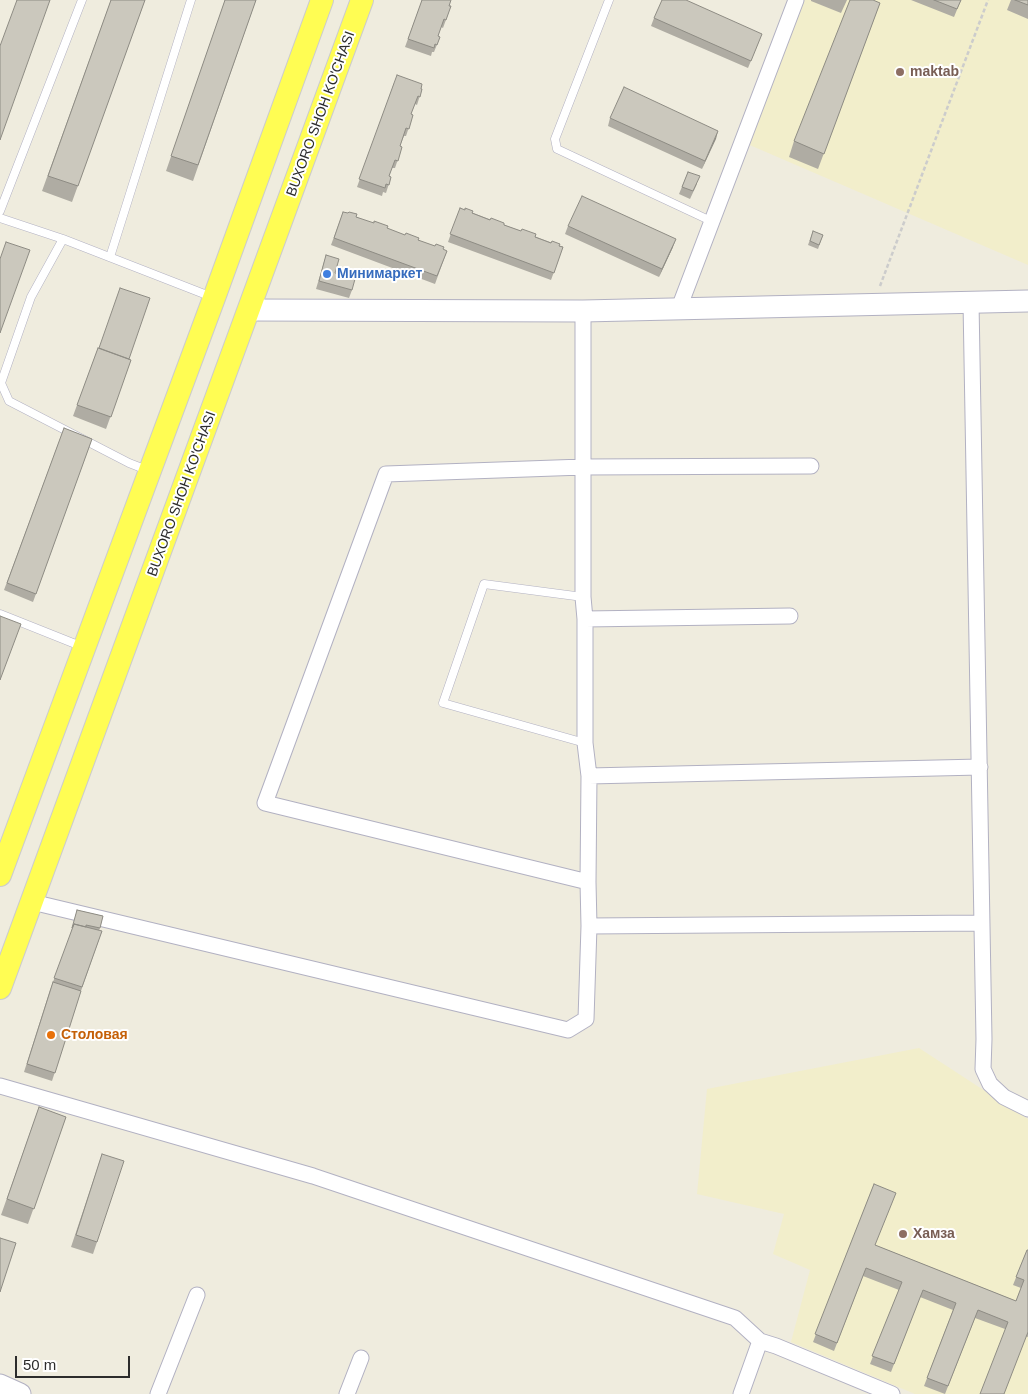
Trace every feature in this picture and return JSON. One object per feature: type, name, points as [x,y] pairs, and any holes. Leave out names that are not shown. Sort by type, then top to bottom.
[{"type":"main road","points":[[0,875],[214,298],[322,0]]},
{"type":"main road","name":"BUXORO SHOH KO'CHASI","points":[[0,988],[362,0]]},
{"type":"street","points":[[679,308],[796,0]]},
{"type":"street","points":[[249,310],[583,311],[1028,301]]},
{"type":"street","points":[[971,302],[980,767],[983,1069],[990,1084],[1004,1098],[1028,1109]]},
{"type":"street","points":[[32,902],[568,1030],[586,1019],[589,926],[589,776],[586,743],[585,619],[583,597],[583,311]]},
{"type":"street","points":[[588,882],[265,803],[386,474],[582,467],[811,466]]},
{"type":"street","points":[[585,619],[790,616]]},
{"type":"street","points":[[589,776],[980,767]]},
{"type":"street","points":[[589,926],[982,923]]},
{"type":"street","points":[[0,1086],[313,1176],[735,1318],[760,1341],[776,1346],[868,1389],[892,1394]]},
{"type":"street","points":[[158,1394],[197,1295]]},
{"type":"street","points":[[741,1394],[760,1341]]},
{"type":"street","points":[[347,1394],[361,1358]]},
{"type":"street","points":[[0,1385],[20,1394]]},
{"type":"lane","points":[[0,211],[82,0]]},
{"type":"lane","points":[[110,257],[191,0]]},
{"type":"lane","points":[[609,0],[555,139],[558,149],[711,221]]},
{"type":"lane","points":[[0,218],[63,239],[214,298]]},
{"type":"lane","points":[[63,239],[31,296],[1,383],[9,401],[129,463],[149,471]]},
{"type":"lane","points":[[583,597],[484,584],[443,703],[586,743]]},
{"type":"lane","points":[[0,614],[84,648]]},
{"type":"path","points":[[873,304],[988,0]]},
{"type":"shaded area","name":"maktab","points":[[801,0],[1028,0],[1028,265],[745,143]]},
{"type":"shaded area","name":"Хамза","points":[[919,1048],[1028,1119],[1028,1394],[915,1394],[791,1342],[810,1270],[773,1254],[784,1214],[697,1194],[707,1089]]},
{"type":"building","points":[[17,0],[50,0],[0,140],[0,46]]},
{"type":"building","points":[[111,0],[145,0],[78,186],[48,176]]},
{"type":"building","points":[[225,0],[256,0],[198,165],[171,156]]},
{"type":"building","points":[[422,0],[451,0],[449,6],[451,6],[446,20],[444,19],[437,45],[435,44],[434,48],[408,39]]},
{"type":"building","points":[[662,0],[686,0],[762,34],[751,61],[654,18]]},
{"type":"building","points":[[850,0],[873,0],[880,3],[824,154],[794,141]]},
{"type":"building","points":[[934,0],[961,0],[957,9]]},
{"type":"building","points":[[1015,0],[1028,0],[1028,5]]},
{"type":"building","points":[[397,75],[422,84],[422,89],[411,114],[413,115],[409,129],[406,128],[400,146],[402,147],[398,161],[395,160],[389,176],[391,177],[389,185],[386,184],[385,188],[359,179]]},
{"type":"building","points":[[624,87],[718,131],[705,161],[610,118]]},
{"type":"building","points":[[688,172],[700,176],[693,191],[682,187]]},
{"type":"building","points":[[582,196],[676,239],[662,269],[568,226]]},
{"type":"building","points":[[460,208],[473,211],[472,213],[490,220],[491,218],[521,231],[522,229],[536,234],[535,237],[551,243],[552,241],[560,244],[559,246],[563,247],[554,273],[450,234]]},
{"type":"building","points":[[343,212],[357,214],[356,217],[374,223],[374,221],[405,235],[406,233],[419,238],[418,240],[444,247],[443,249],[447,251],[437,276],[334,238]]},
{"type":"building","points":[[813,231],[823,235],[819,245],[810,241]]},
{"type":"building","points":[[6,242],[30,250],[0,333],[0,259]]},
{"type":"building","points":[[326,255],[339,259],[335,273],[355,279],[352,290],[319,281]]},
{"type":"building","points":[[120,288],[150,298],[129,359],[99,348]]},
{"type":"building","points":[[98,348],[131,360],[111,417],[77,405]]},
{"type":"building","points":[[64,428],[92,439],[36,594],[7,583]]},
{"type":"building","points":[[0,616],[21,624],[0,680]]},
{"type":"building","points":[[77,910],[103,916],[100,928],[74,924],[72,928]]},
{"type":"building","name":"Столовая","points":[[74,924],[102,931],[82,987],[54,978]]},
{"type":"building","name":"Столовая","points":[[53,982],[81,991],[55,1073],[27,1064]]},
{"type":"building","points":[[39,1107],[66,1117],[34,1209],[7,1199]]},
{"type":"building","points":[[102,1154],[124,1161],[97,1242],[76,1235]]},
{"type":"building","points":[[874,1184],[896,1193],[875,1245],[1016,1301],[1024,1280],[1016,1277],[1028,1250],[1028,1332],[1004,1394],[980,1394],[1008,1322],[978,1310],[948,1386],[927,1378],[956,1303],[923,1290],[894,1364],[872,1356],[902,1282],[866,1268],[837,1343],[815,1334]]},
{"type":"building","points":[[0,1238],[16,1243],[0,1292]]},
{"type":"place","name":"maktab","points":[[900,72]]},
{"type":"place","name":"Минимаркет","points":[[327,274]]},
{"type":"place","name":"Столовая","points":[[51,1035]]},
{"type":"place","name":"Хамза","points":[[903,1234]]}]
